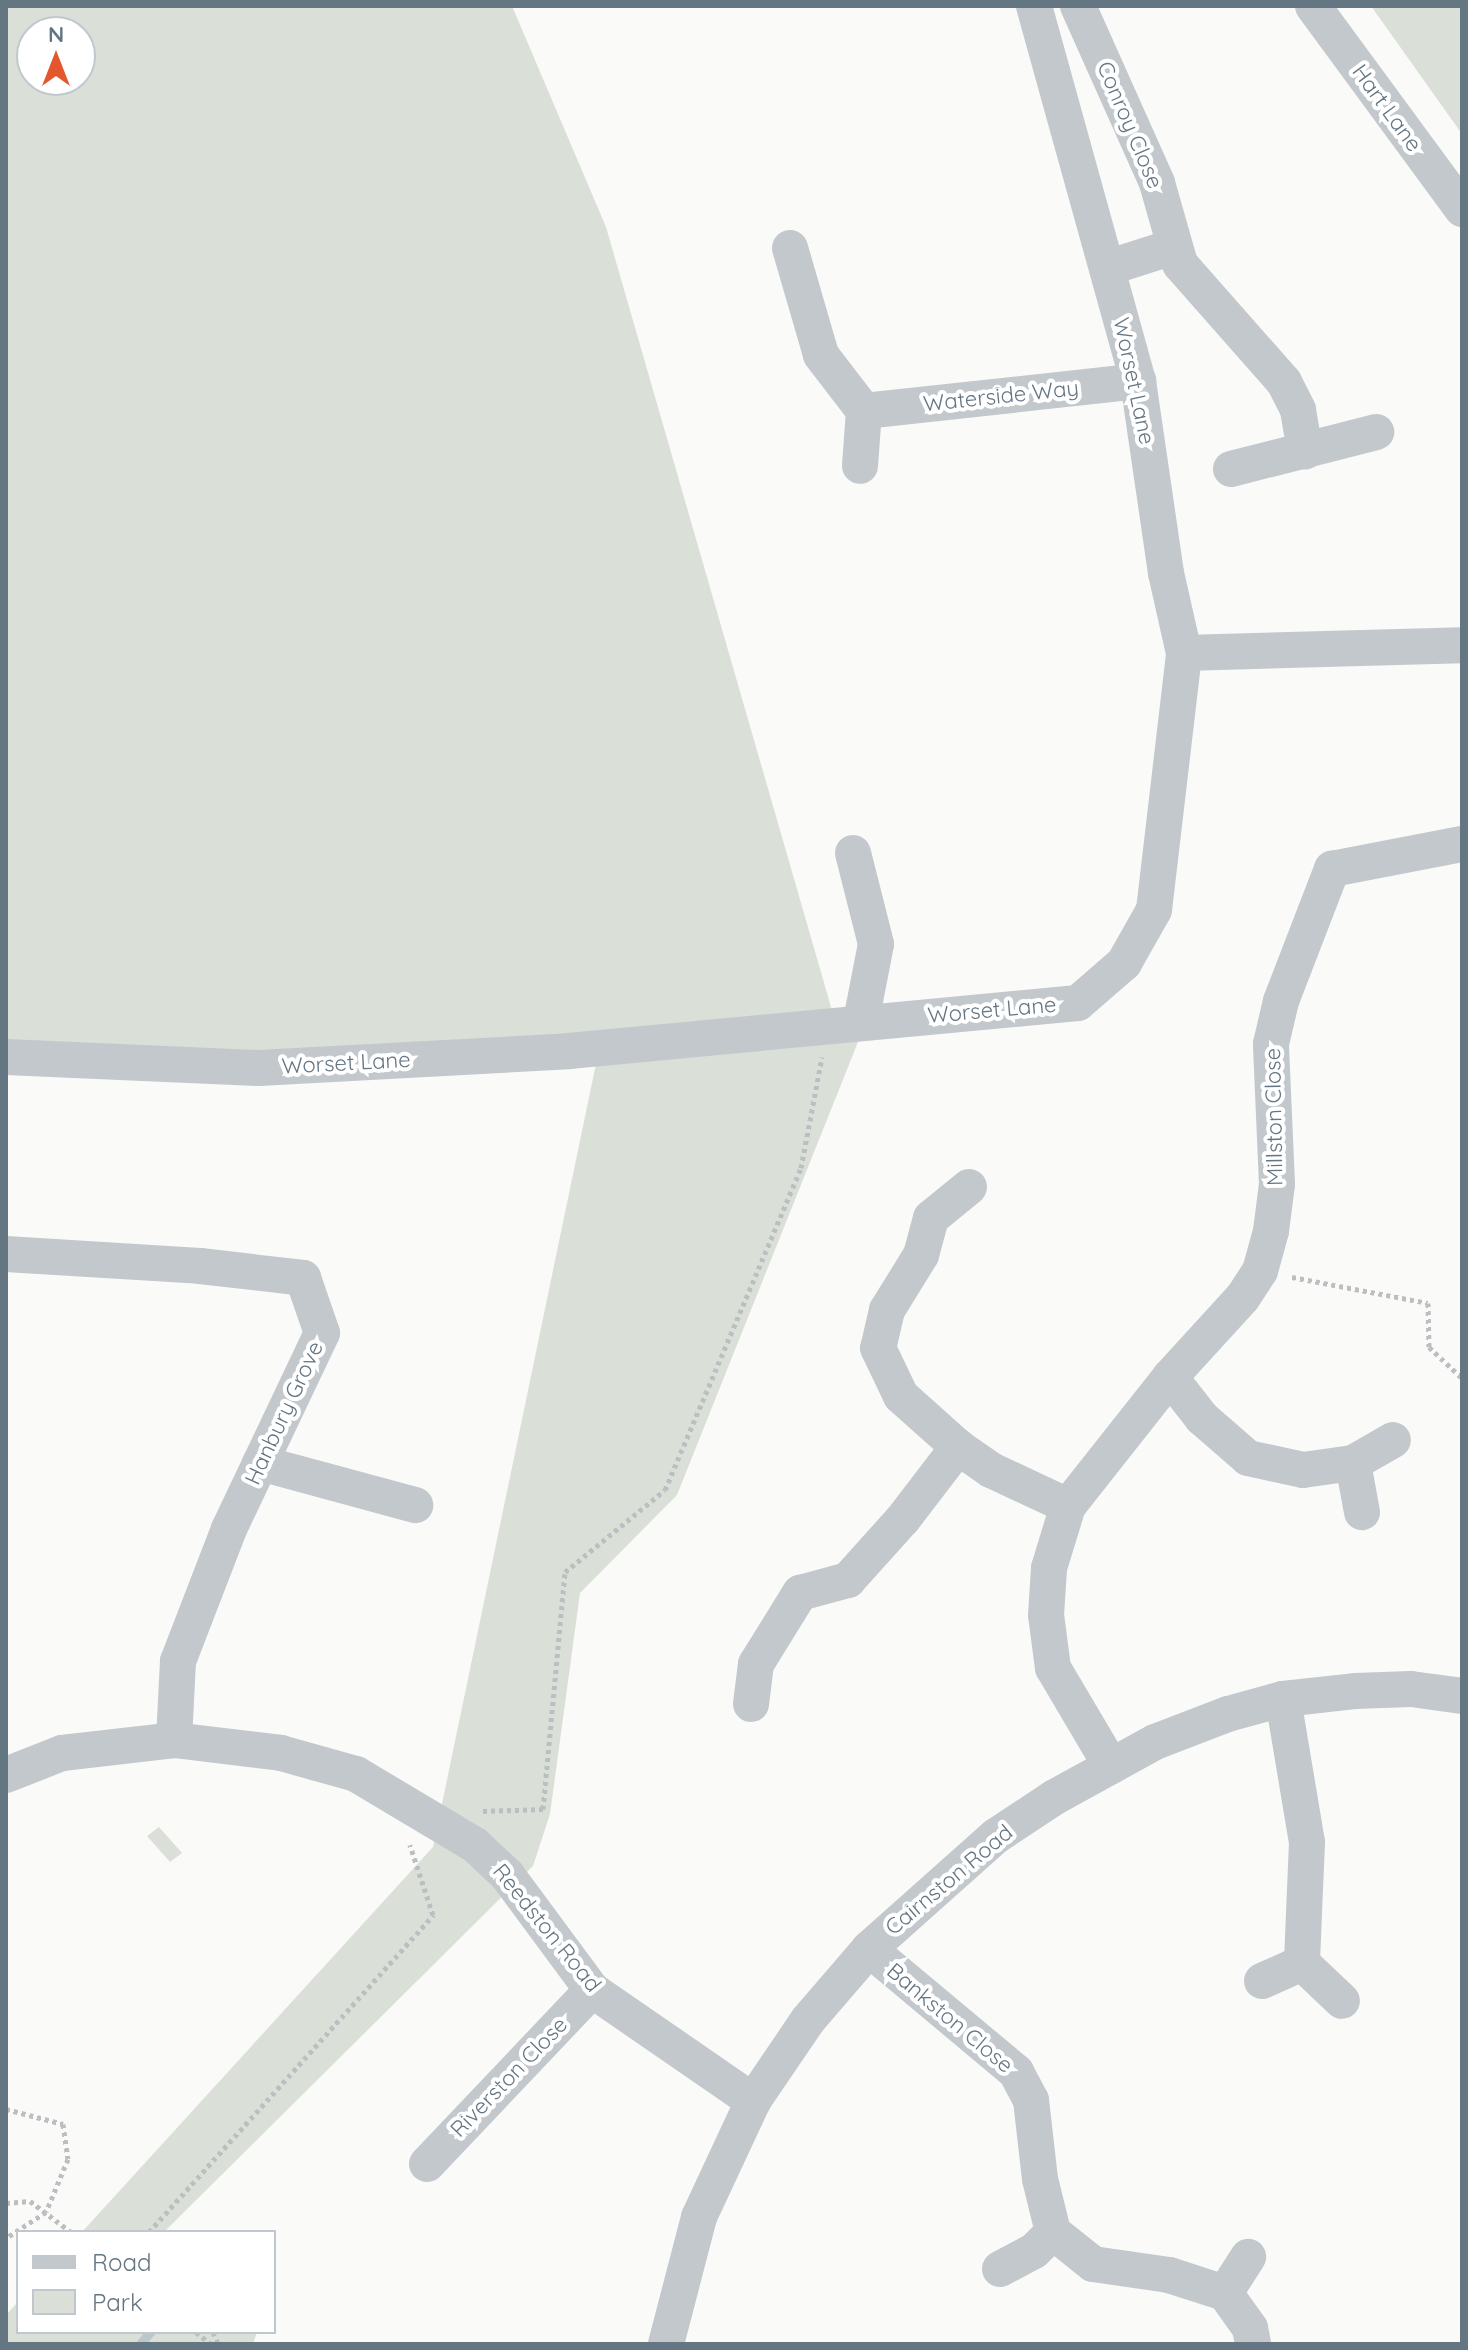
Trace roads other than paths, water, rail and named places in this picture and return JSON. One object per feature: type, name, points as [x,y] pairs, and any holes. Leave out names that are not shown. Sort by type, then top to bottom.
[{"type":"street","name":"Worset Lane","points":[[6,1057],[259,1068],[569,1051],[1078,1003],[1124,963],[1154,910],[1184,653],[1166,573],[1138,381],[1034,6]]},
{"type":"street","name":"Conroy Close","points":[[1078,6],[1157,183],[1168,216],[1173,247],[1187,274],[1284,382],[1298,410],[1305,451]]},
{"type":"street","name":"Hart Lane","points":[[1313,6],[1462,209]]},
{"type":"street","points":[[1107,268],[1173,247]]},
{"type":"street","points":[[790,248],[821,355],[864,411],[860,466]]},
{"type":"street","name":"Waterside Way","points":[[864,411],[1138,381]]},
{"type":"street","points":[[1231,469],[1376,432]]},
{"type":"street","points":[[1184,653],[1462,645]]},
{"type":"street","name":"Millston Close","points":[[1111,1766],[1053,1668],[1046,1615],[1049,1568],[1068,1506],[1170,1377],[1243,1297],[1260,1271],[1271,1231],[1277,1184],[1271,1044],[1281,1001],[1332,869],[1462,844]]},
{"type":"street","points":[[845,1023],[876,944],[853,853]]},
{"type":"street","points":[[969,1187],[918,1209],[921,1255],[887,1310],[878,1348],[901,1396],[958,1447],[991,1470],[1068,1506]]},
{"type":"street","name":"Hanbury Grove","points":[[6,1254],[200,1266],[303,1278],[322,1333],[229,1529],[178,1661],[174,1740]]},
{"type":"street","points":[[1170,1377],[1202,1418],[1248,1458],[1303,1470],[1353,1463],[1393,1440]]},
{"type":"street","points":[[751,1704],[740,1661],[800,1593],[848,1580],[903,1519],[958,1447]]},
{"type":"street","points":[[260,1463],[415,1505]]},
{"type":"street","points":[[1353,1463],[1362,1512]]},
{"type":"street","name":"Cairnston Road","points":[[666,2344],[699,2217],[753,2101],[808,2020],[869,1949],[996,1836],[1055,1797],[1155,1742],[1228,1714],[1283,1699],[1355,1691],[1411,1689],[1458,1695]]},
{"type":"street","points":[[1283,1699],[1307,1842],[1302,1963],[1342,2001]]},
{"type":"street","name":"Reedston Road","points":[[6,1775],[62,1753],[174,1740],[281,1753],[356,1774],[428,1814],[475,1845],[507,1875],[592,1990],[753,2101]]},
{"type":"street","name":"Bankston Close","points":[[869,1949],[1016,2072],[1031,2100],[1040,2179],[1053,2232]]},
{"type":"street","points":[[1262,1981],[1302,1963]]},
{"type":"street","name":"Riverston Close","points":[[427,2164],[592,1990]]},
{"type":"street","points":[[1000,2269],[1034,2251],[1053,2232],[1093,2264],[1169,2275],[1225,2293],[1250,2328],[1253,2344]]},
{"type":"street","points":[[1225,2293],[1248,2257]]},
{"type":"waterway","points":[[140,2344],[148,2334]]}]
